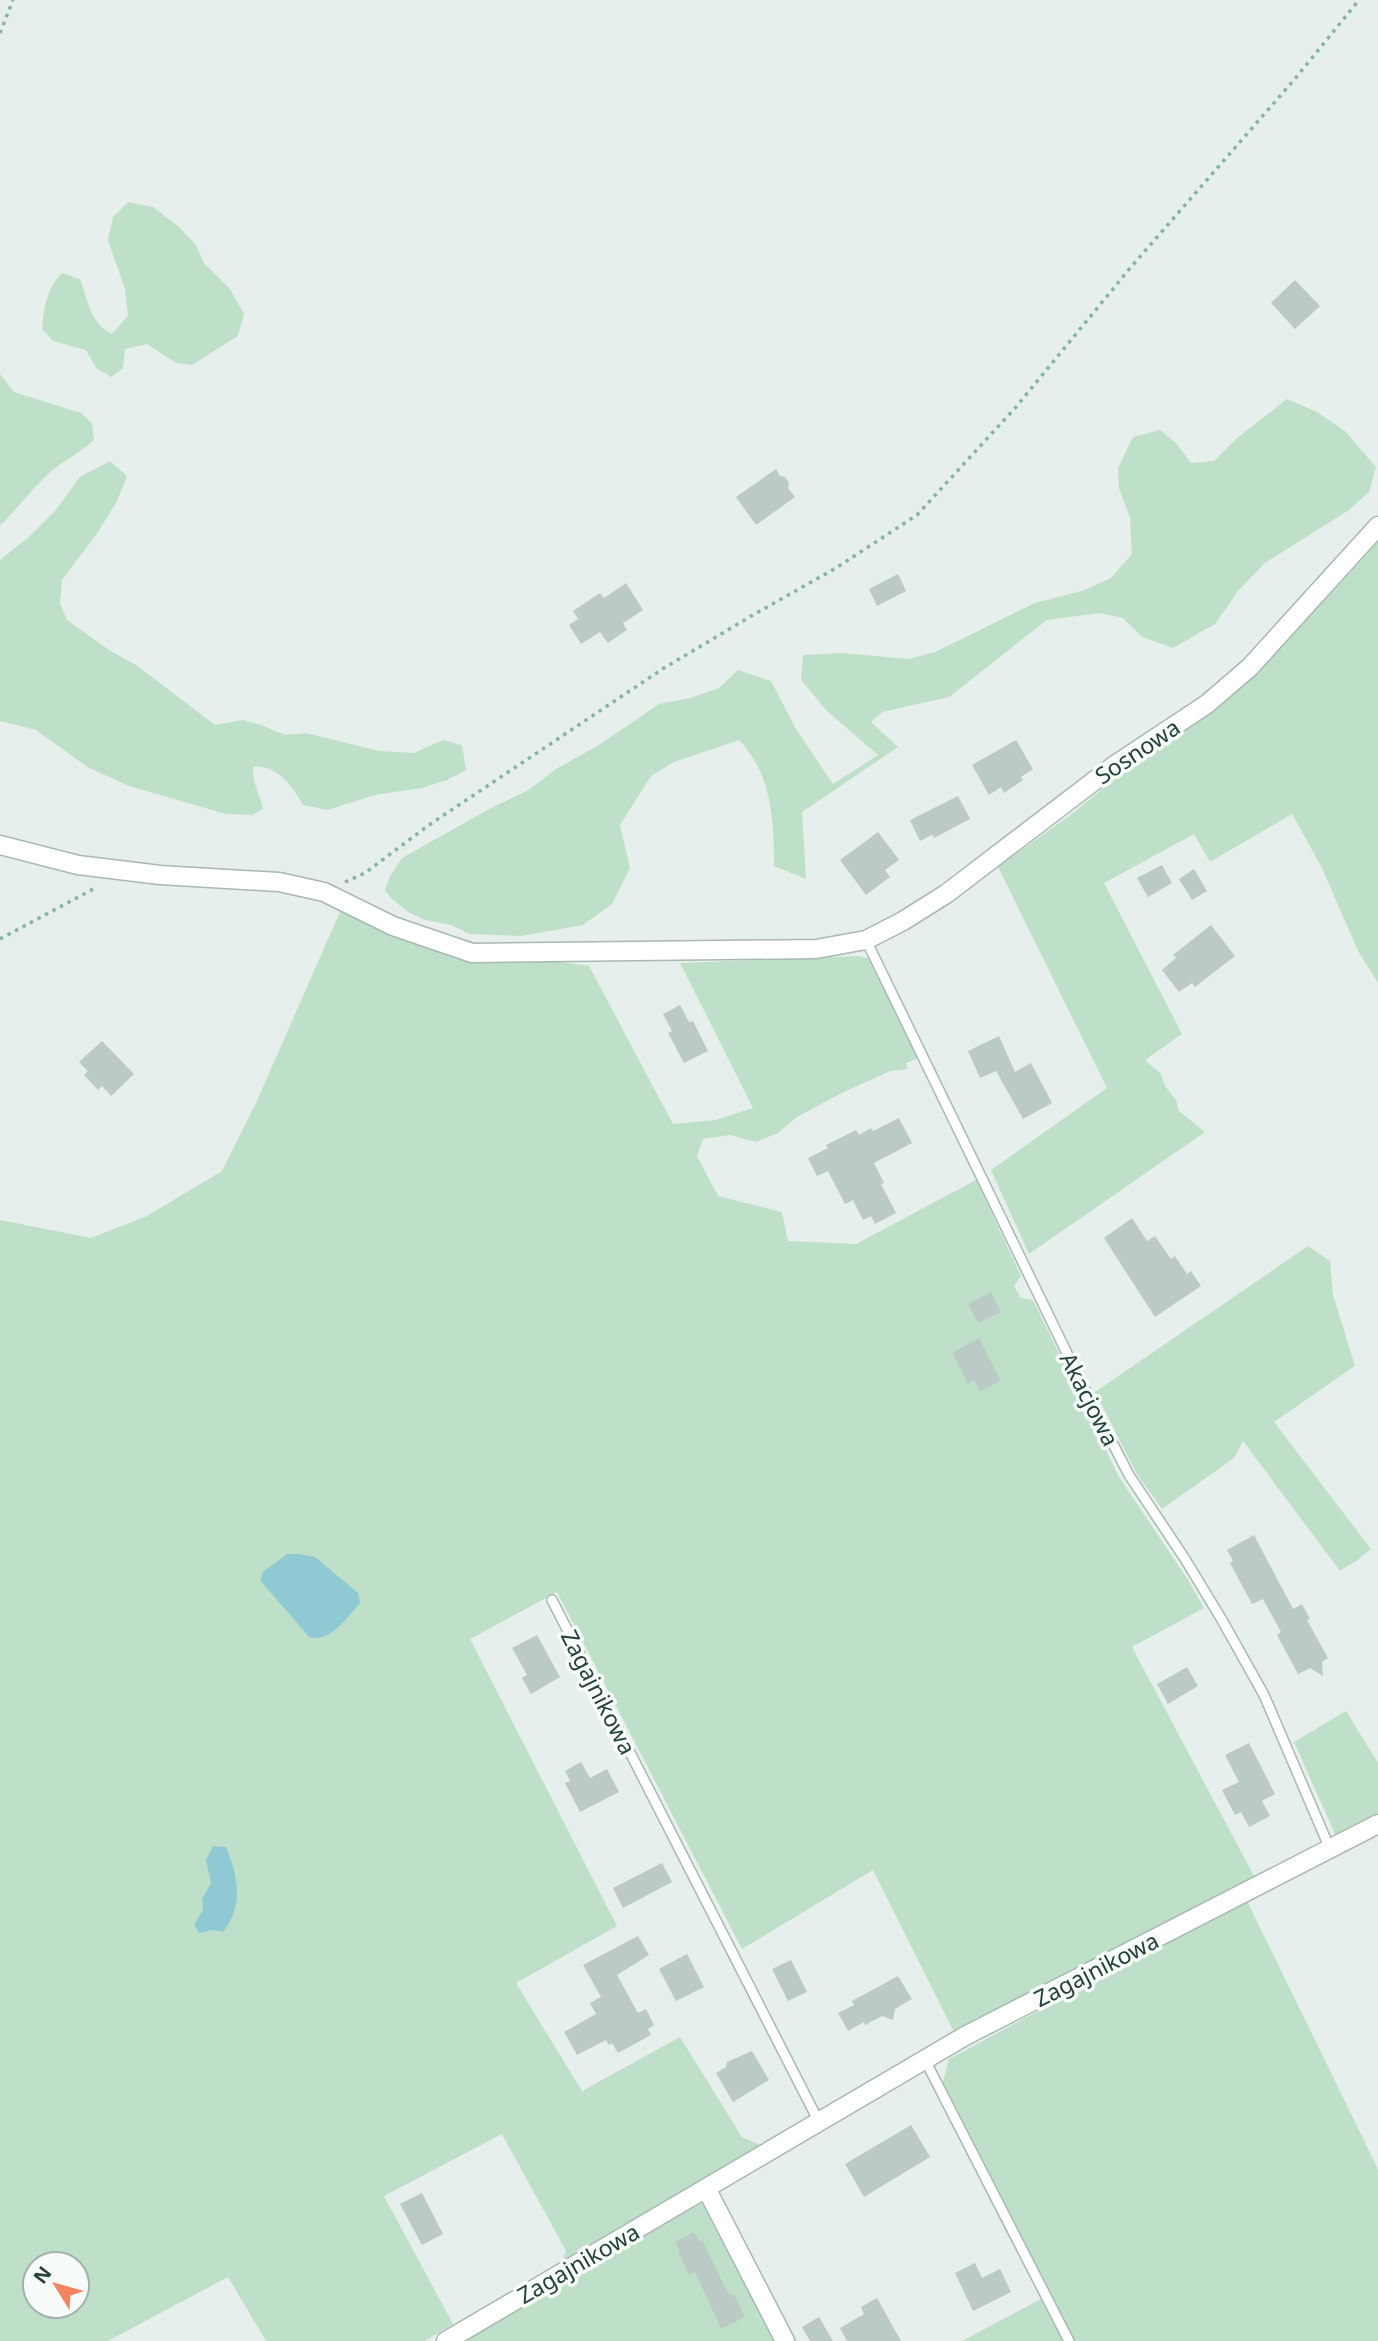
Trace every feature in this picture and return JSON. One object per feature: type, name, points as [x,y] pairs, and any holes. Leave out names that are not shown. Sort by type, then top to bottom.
[{"type":"street","name":"Sosnowa","points":[[0,845],[78,865],[279,882],[324,892],[393,926],[472,953],[816,949],[866,940],[946,894],[1084,787],[1207,704],[1251,667],[1378,526]]},
{"type":"street","name":"Zagajnikowa","points":[[446,2341],[965,2036],[1378,1824]]},
{"type":"street","points":[[706,2188],[785,2341]]},
{"type":"lane","name":"Akacjowa","points":[[866,940],[1129,1475],[1191,1569],[1264,1695],[1330,1849]]},
{"type":"lane","name":"Zagajnikowa","points":[[552,1600],[819,2122]]},
{"type":"lane","points":[[925,2060],[1069,2341]]},
{"type":"path","points":[[0,33],[13,0]]},
{"type":"path","points":[[324,892],[365,873],[429,825],[664,668],[836,568],[917,515],[1016,407],[1131,267],[1285,90],[1359,0]]},
{"type":"path","points":[[0,939],[127,871]]},
{"type":"green space","points":[[128,202],[153,207],[179,227],[196,245],[204,263],[230,289],[244,314],[238,336],[192,365],[176,363],[147,344],[125,349],[123,368],[111,377],[96,368],[86,350],[53,341],[42,329],[49,292],[62,273],[80,279],[94,317],[112,334],[128,316],[125,289],[108,240],[113,217]]},
{"type":"green space","points":[[0,374],[14,392],[81,413],[92,423],[94,440],[49,473],[0,526]]},
{"type":"green space","points":[[1287,399],[1317,412],[1345,431],[1376,467],[1369,492],[1349,510],[1265,563],[1238,591],[1215,624],[1173,648],[1142,637],[1123,618],[1099,613],[1047,620],[949,697],[882,712],[871,722],[898,747],[802,812],[806,879],[774,866],[772,815],[765,783],[750,753],[739,740],[674,762],[651,776],[620,825],[630,868],[612,904],[583,925],[521,936],[470,934],[451,925],[425,920],[408,912],[385,890],[390,876],[402,858],[527,791],[556,769],[599,745],[659,704],[690,698],[719,688],[738,670],[771,681],[796,729],[833,784],[878,755],[828,712],[801,680],[803,655],[843,653],[908,659],[935,652],[1035,603],[1085,590],[1111,578],[1132,554],[1130,518],[1119,488],[1118,468],[1133,437],[1160,430],[1176,443],[1191,463],[1214,461],[1237,438]]},
{"type":"green space","points":[[110,461],[127,476],[117,501],[98,532],[62,580],[60,603],[67,620],[109,650],[136,665],[215,725],[243,720],[285,735],[306,733],[379,751],[414,753],[443,740],[462,745],[466,770],[422,788],[375,795],[327,810],[303,805],[283,778],[269,769],[253,767],[263,809],[252,815],[226,814],[129,786],[89,768],[36,730],[0,721],[0,560],[55,511],[80,477]]},
{"type":"green space","points":[[1378,539],[1378,983],[1358,951],[1322,868],[1292,814],[1210,862],[1194,834],[1104,883],[1182,1034],[1145,1060],[1161,1074],[1165,1086],[1176,1100],[1179,1111],[1205,1132],[1029,1254],[991,1170],[1107,1088],[998,867],[1069,816],[1151,750],[1239,688],[1272,657]]},
{"type":"green space","points":[[343,905],[530,958],[589,966],[673,1124],[716,1120],[753,1108],[680,963],[858,956],[870,959],[918,1058],[906,1063],[908,1069],[890,1071],[840,1094],[797,1117],[778,1133],[756,1142],[730,1135],[703,1139],[697,1156],[718,1196],[782,1212],[788,1241],[856,1244],[976,1180],[1021,1276],[1014,1286],[1021,1298],[1033,1300],[1119,1477],[1204,1608],[1132,1647],[1254,1876],[1106,1953],[956,2036],[873,1870],[742,1949],[557,1592],[470,1639],[617,1926],[516,1983],[582,2091],[680,2037],[742,2137],[760,2145],[560,2265],[566,2251],[502,2134],[384,2196],[453,2324],[425,2341],[266,2341],[228,2277],[108,2341],[0,2341],[0,1220],[91,1238],[147,1216],[222,1171],[256,1103]]},
{"type":"green space","points":[[1308,1246],[1330,1261],[1333,1295],[1355,1366],[1274,1422],[1371,1549],[1340,1571],[1243,1441],[1234,1458],[1162,1509],[1137,1474],[1095,1392]]},
{"type":"green space","points":[[1346,1711],[1378,1763],[1378,1813],[1336,1836],[1294,1742]]},
{"type":"green space","points":[[1247,1901],[1378,2169],[1378,2341],[1075,2341],[943,2082],[949,2059]]},
{"type":"green space","points":[[720,2193],[797,2341],[464,2341],[522,2304]]},
{"type":"green space","points":[[1041,2299],[1063,2341],[962,2341]]},
{"type":"water","points":[[287,1554],[315,1557],[358,1593],[360,1603],[331,1633],[317,1638],[309,1637],[260,1580],[263,1572]]},
{"type":"water","points":[[213,1846],[226,1847],[234,1869],[236,1901],[230,1922],[223,1932],[213,1930],[199,1933],[194,1925],[203,1910],[202,1899],[211,1883],[206,1860]]},
{"type":"building","points":[[1295,280],[1320,306],[1295,329],[1271,303]]},
{"type":"building","points":[[776,469],[780,476],[785,477],[789,483],[788,488],[795,497],[756,525],[736,497]]},
{"type":"building","points":[[898,574],[906,591],[877,606],[869,589]]},
{"type":"building","points":[[626,583],[643,610],[623,623],[627,630],[608,643],[600,632],[581,644],[569,625],[578,619],[573,611],[600,593],[604,598]]},
{"type":"building","points":[[1016,740],[1033,769],[1004,793],[1001,787],[989,795],[972,765]]},
{"type":"building","points":[[958,796],[970,819],[934,838],[932,835],[920,841],[910,820]]},
{"type":"building","points":[[878,832],[899,860],[885,870],[890,877],[866,895],[840,860]]},
{"type":"building","points":[[1162,865],[1172,883],[1148,897],[1137,878]]},
{"type":"building","points":[[1194,869],[1207,891],[1192,900],[1179,879]]},
{"type":"building","points":[[1211,925],[1235,956],[1195,987],[1192,983],[1179,992],[1162,970],[1176,958],[1173,955]]},
{"type":"building","points":[[680,1005],[689,1022],[693,1021],[708,1051],[684,1063],[668,1033],[672,1031],[663,1014]]},
{"type":"building","points":[[999,1036],[1015,1072],[1031,1063],[1052,1103],[1023,1119],[996,1071],[980,1078],[968,1051]]},
{"type":"building","points":[[102,1041],[134,1074],[111,1096],[102,1086],[98,1090],[84,1075],[88,1071],[79,1062]]},
{"type":"building","points":[[899,1118],[912,1143],[874,1163],[896,1213],[875,1224],[871,1216],[863,1220],[853,1200],[845,1204],[828,1171],[817,1176],[808,1158],[828,1148],[826,1145],[856,1130],[859,1135]]},
{"type":"building","points":[[1132,1218],[1147,1241],[1155,1236],[1171,1259],[1175,1256],[1187,1274],[1191,1271],[1201,1286],[1155,1317],[1104,1238]]},
{"type":"building","points":[[991,1292],[1001,1312],[978,1323],[968,1304]]},
{"type":"building","points":[[979,1338],[1001,1381],[980,1391],[974,1380],[968,1384],[952,1353]]},
{"type":"building","points":[[1254,1535],[1293,1609],[1302,1604],[1310,1619],[1307,1620],[1328,1658],[1322,1662],[1323,1676],[1310,1668],[1298,1674],[1277,1635],[1281,1632],[1263,1599],[1252,1604],[1230,1563],[1233,1561],[1227,1550]]},
{"type":"building","points":[[537,1635],[560,1677],[531,1694],[522,1678],[527,1675],[512,1648]]},
{"type":"building","points":[[1187,1667],[1198,1686],[1168,1704],[1157,1684]]},
{"type":"building","points":[[1249,1743],[1275,1794],[1262,1801],[1270,1816],[1249,1827],[1241,1812],[1235,1815],[1222,1790],[1239,1782],[1225,1755]]},
{"type":"building","points":[[581,1762],[590,1778],[607,1769],[619,1792],[580,1812],[565,1783],[570,1781],[565,1771]]},
{"type":"building","points":[[662,1863],[672,1882],[623,1908],[613,1888]]},
{"type":"building","points":[[638,1936],[649,1955],[617,1975],[638,2013],[646,2009],[654,2025],[648,2029],[651,2035],[618,2053],[612,2043],[609,2045],[606,2040],[577,2055],[564,2032],[596,2014],[590,2003],[601,1997],[583,1965]]},
{"type":"building","points":[[687,1954],[704,1987],[676,2001],[659,1969]]},
{"type":"building","points":[[791,1960],[807,1992],[788,2001],[772,1969]]},
{"type":"building","points":[[898,1976],[912,1999],[895,2009],[893,2020],[882,2016],[848,2031],[838,2013],[854,2005],[852,2001]]},
{"type":"building","points":[[752,2051],[769,2080],[733,2102],[716,2073],[726,2067],[727,2062]]},
{"type":"building","points":[[911,2125],[930,2157],[864,2197],[845,2164]]},
{"type":"building","points":[[422,2193],[443,2234],[422,2245],[400,2204]]},
{"type":"building","points":[[694,2232],[699,2241],[702,2240],[725,2287],[730,2295],[734,2294],[745,2317],[721,2329],[695,2272],[689,2275],[675,2242]]},
{"type":"building","points":[[975,2263],[982,2278],[1000,2269],[1011,2292],[973,2311],[955,2273]]},
{"type":"building","points":[[877,2298],[901,2341],[847,2341],[840,2328],[864,2314],[861,2307]]},
{"type":"building","points":[[819,2317],[833,2341],[810,2341],[802,2327]]}]
